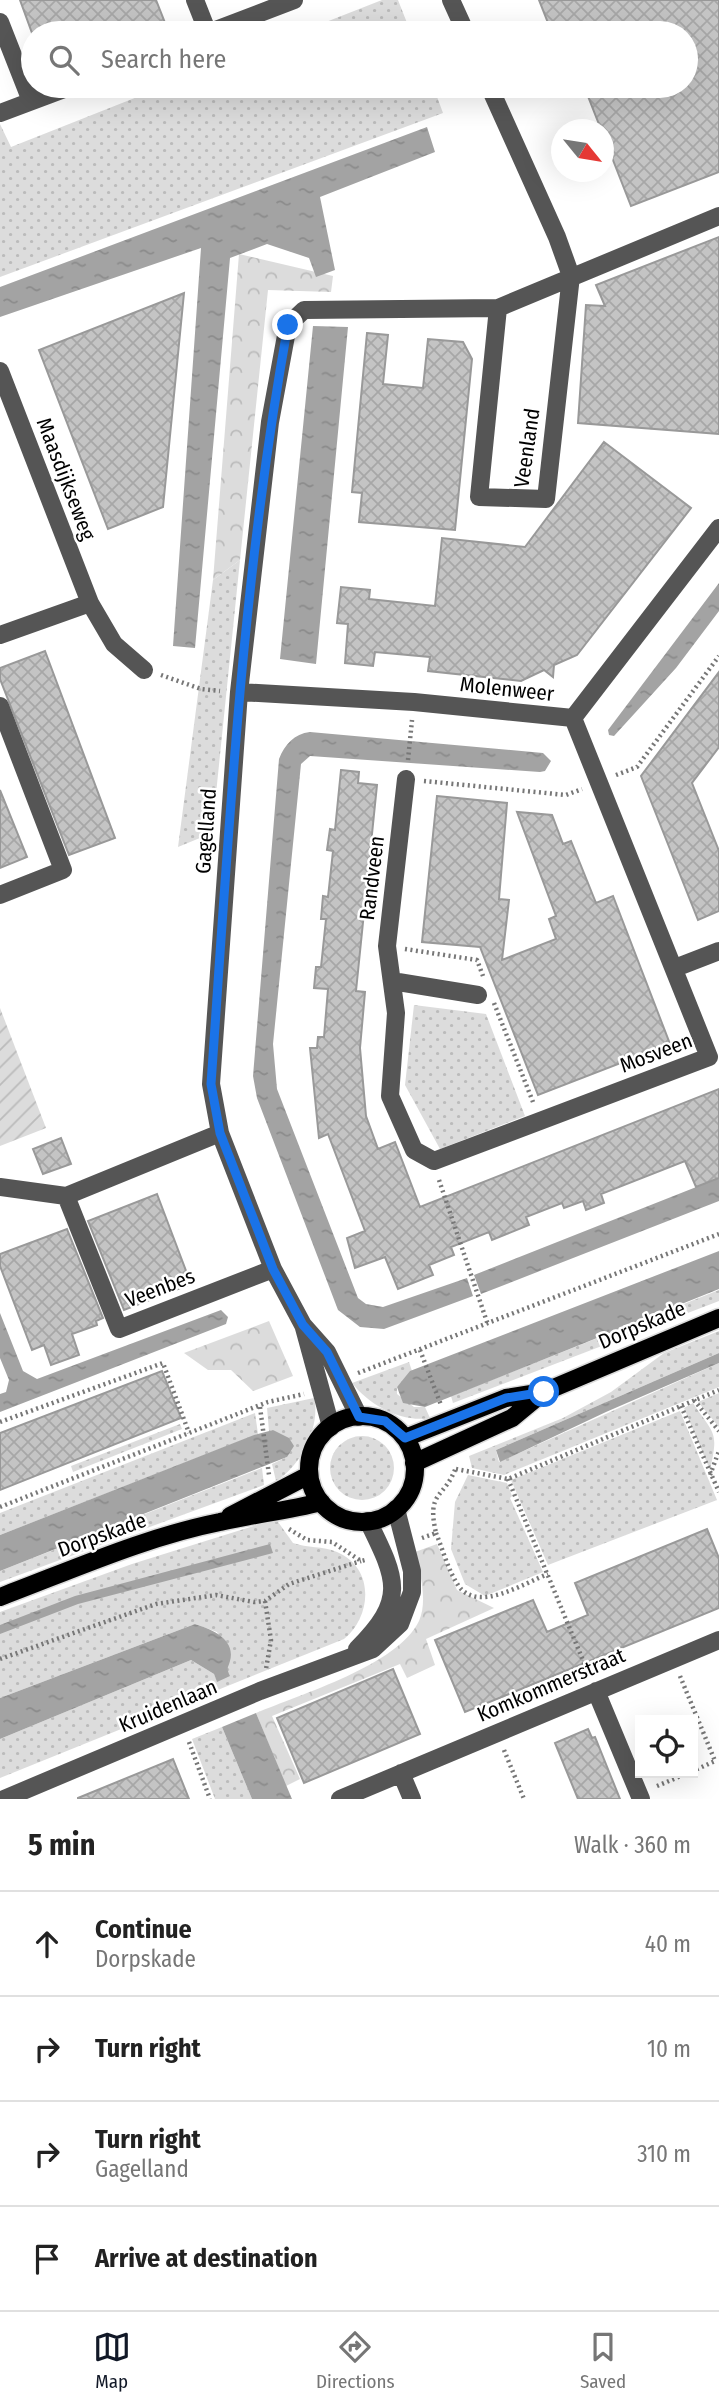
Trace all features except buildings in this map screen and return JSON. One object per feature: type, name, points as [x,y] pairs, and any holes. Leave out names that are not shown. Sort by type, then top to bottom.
[{"type":"main road","name":"Dorpskade","points":[[405,1438],[506,1398],[544,1392],[719,1318]]},
{"type":"main road","name":"Dorpskade","points":[[414,1464],[512,1418],[544,1392]]},
{"type":"main road","points":[[359,1417],[385,1421],[405,1438],[414,1464],[409,1493],[396,1509],[368,1521],[347,1520],[321,1502],[309,1475],[316,1443],[331,1427],[345,1419],[359,1417]]},
{"type":"main road","name":"Dorpskade","points":[[220,1521],[309,1475]]},
{"type":"main road","name":"Dorpskade","points":[[0,1597],[159,1538],[220,1521],[282,1513],[321,1502]]},
{"type":"street","points":[[195,0],[203,21]]},
{"type":"street","points":[[239,21],[294,0]]},
{"type":"street","points":[[451,0],[461,21]]},
{"type":"street","points":[[0,22],[21,76]]},
{"type":"street","points":[[0,113],[39,98]]},
{"type":"street","points":[[494,98],[557,237],[570,276]]},
{"type":"street","points":[[498,308],[719,216]]},
{"type":"street","name":"Veenland","points":[[498,308],[479,496],[546,499],[570,276]]},
{"type":"street","name":"Gagelland","points":[[331,1427],[303,1325],[273,1269],[220,1133],[211,1084],[239,692],[270,422],[288,325],[304,310],[498,308]]},
{"type":"street","name":"Maasdijkseweg","points":[[0,371],[90,603],[114,645],[144,670]]},
{"type":"street","name":"Molenweer","points":[[239,692],[414,702],[573,718],[719,528]]},
{"type":"street","points":[[0,635],[90,603]]},
{"type":"street","points":[[0,706],[63,870],[0,895]]},
{"type":"street","name":"Mosveen","points":[[434,1161],[709,1057],[573,718]]},
{"type":"street","name":"Randveen","points":[[407,776],[387,946],[396,1013],[390,1096],[414,1150],[434,1161]]},
{"type":"street","points":[[675,968],[719,951]]},
{"type":"street","points":[[392,981],[478,995]]},
{"type":"street","points":[[0,1187],[66,1196],[220,1133]]},
{"type":"street","name":"Veenbes","points":[[66,1196],[119,1329],[273,1269]]},
{"type":"street","name":"Gagelland","points":[[303,1325],[327,1352],[359,1417]]},
{"type":"street","name":"Kruidenlaan","points":[[4,1799],[260,1691],[373,1648],[388,1637],[407,1610],[412,1592],[412,1571],[396,1509]]},
{"type":"street","name":"Kruidenlaan","points":[[350,1656],[387,1615],[393,1596],[393,1582],[384,1553],[368,1521]]},
{"type":"street","name":"Komkommerstraat","points":[[340,1799],[719,1640]]},
{"type":"street","points":[[596,1691],[640,1797]]},
{"type":"street","points":[[401,1773],[412,1799]]},
{"type":"path","points":[[410,735],[407,776],[566,795],[637,767],[719,656]]},
{"type":"path","points":[[144,670],[201,689],[239,692]]},
{"type":"path","points":[[434,1161],[443,1197],[488,1325]]},
{"type":"path","points":[[421,1353],[443,1409]]},
{"type":"path","points":[[0,1422],[163,1363],[189,1433]]},
{"type":"path","points":[[456,1469],[508,1479],[719,1390]]},
{"type":"path","points":[[694,1400],[719,1431]]},
{"type":"path","points":[[681,1406],[719,1492]]},
{"type":"path","points":[[260,1407],[269,1477]]},
{"type":"path","points":[[710,1475],[719,1451]]},
{"type":"path","points":[[508,1479],[596,1691]]},
{"type":"path","points":[[436,1534],[458,1586],[469,1595],[484,1598],[548,1574]]},
{"type":"path","points":[[0,1659],[156,1604],[216,1595],[254,1602],[265,1601],[289,1584],[361,1561]]},
{"type":"path","points":[[260,1691],[270,1655],[265,1601]]},
{"type":"path","points":[[673,1659],[696,1715]]},
{"type":"path","points":[[698,1720],[715,1761],[698,1769]]},
{"type":"path","points":[[182,1725],[210,1799]]},
{"type":"path","points":[[497,1732],[524,1799]]},
{"type":"path","points":[[640,1797],[679,1778]]},
{"type":"green space","points":[[382,0],[398,0],[406,21],[329,21]]},
{"type":"green space","points":[[135,98],[437,98],[443,113],[0,277],[0,124],[11,147]]},
{"type":"green space","points":[[239,254],[333,276],[331,292],[268,290],[240,560],[213,580]]},
{"type":"green space","points":[[240,560],[212,833],[178,847],[213,580]]},
{"type":"green space","points":[[414,1005],[486,1014],[525,1116],[440,1149],[405,1085]]},
{"type":"green space","points":[[0,1008],[46,1128],[0,1146]]},
{"type":"green space","points":[[719,1290],[719,1301],[453,1403],[451,1396]]},
{"type":"green space","points":[[269,1321],[293,1376],[253,1391],[231,1370],[208,1370],[184,1353]]},
{"type":"green space","points":[[719,1331],[719,1353],[496,1450],[499,1462],[719,1363],[719,1387],[504,1475],[472,1468],[469,1456],[563,1418],[611,1392],[664,1353]]},
{"type":"green space","points":[[409,1362],[412,1371],[397,1387],[397,1394],[414,1407],[425,1407],[430,1418],[408,1418],[387,1411],[367,1398],[352,1383]]},
{"type":"green space","points":[[719,1393],[719,1427],[698,1402]]},
{"type":"green space","points":[[314,1398],[315,1420],[307,1444],[293,1466],[276,1481],[272,1464],[287,1457],[273,1430],[269,1431],[267,1408]]},
{"type":"green space","points":[[693,1403],[713,1434],[710,1470],[684,1408]]},
{"type":"green space","points":[[680,1411],[717,1500],[548,1565],[511,1480]]},
{"type":"green space","points":[[255,1413],[258,1434],[0,1535],[0,1513]]},
{"type":"green space","points":[[180,1424],[182,1429],[73,1472],[71,1466]]},
{"type":"green space","points":[[362,1436],[380,1442],[388,1450],[394,1468],[388,1486],[380,1494],[362,1500],[344,1494],[336,1486],[330,1468],[336,1450],[344,1442]]},
{"type":"green space","points":[[262,1468],[264,1485],[0,1582],[0,1571]]},
{"type":"green space","points":[[468,1475],[507,1483],[512,1496],[510,1498],[543,1572],[485,1596],[465,1584],[451,1549],[455,1502]]},
{"type":"green space","points":[[276,1519],[293,1543],[337,1552],[349,1559],[358,1569],[363,1580],[364,1606],[360,1618],[344,1639],[0,1778],[0,1739],[191,1660],[214,1674],[217,1681],[230,1660],[217,1632],[195,1624],[0,1698],[0,1612],[132,1564]]},
{"type":"green space","points":[[437,1544],[457,1590],[494,1608],[426,1639],[435,1665],[407,1678],[400,1664],[272,1716],[300,1779],[286,1786],[256,1713],[322,1687],[370,1664],[408,1637],[419,1621],[423,1605],[415,1552]]},
{"type":"green space","points":[[222,1727],[252,1799],[215,1799],[192,1739]]},
{"type":"water","points":[[427,127],[435,152],[320,197],[335,270],[316,277],[309,258],[267,244],[230,258],[195,648],[173,646],[201,248],[0,317],[0,287]]},
{"type":"water","points":[[313,326],[348,327],[316,664],[280,659]]},
{"type":"water","points":[[719,583],[719,611],[676,668],[614,736],[609,735],[608,730]]},
{"type":"water","points":[[310,732],[543,753],[551,761],[545,771],[540,772],[310,756],[301,764],[273,1044],[277,1089],[358,1298],[366,1304],[383,1307],[467,1278],[473,1296],[384,1329],[360,1327],[338,1310],[257,1098],[253,1076],[279,759],[291,741]]},
{"type":"water","points":[[719,1178],[719,1201],[481,1294],[474,1275]]},
{"type":"water","points":[[719,1251],[719,1289],[425,1407],[403,1403],[397,1387],[410,1371]]},
{"type":"water","points":[[221,1310],[228,1317],[226,1324],[0,1412],[0,1394],[6,1392],[9,1380],[0,1358],[0,1313],[23,1371],[37,1379]]},
{"type":"water","points":[[719,1353],[719,1363],[500,1462],[496,1450]]},
{"type":"water","points":[[273,1430],[289,1438],[294,1446],[287,1457],[0,1571],[0,1535],[254,1435]]},
{"type":"water","points":[[270,1544],[273,1553],[78,1604],[0,1634],[0,1625],[75,1596]]},
{"type":"water","points":[[195,1624],[215,1632],[226,1641],[231,1653],[228,1668],[230,1676],[217,1682],[214,1674],[191,1660],[0,1739],[0,1698]]},
{"type":"water","points":[[256,1713],[292,1799],[252,1799],[222,1727]]},
{"type":"route","points":[[288,325],[270,422],[239,692],[211,1084],[220,1133],[273,1269],[303,1325],[327,1352],[359,1417],[369,1416],[385,1421],[405,1438],[506,1398],[544,1392]]}]
